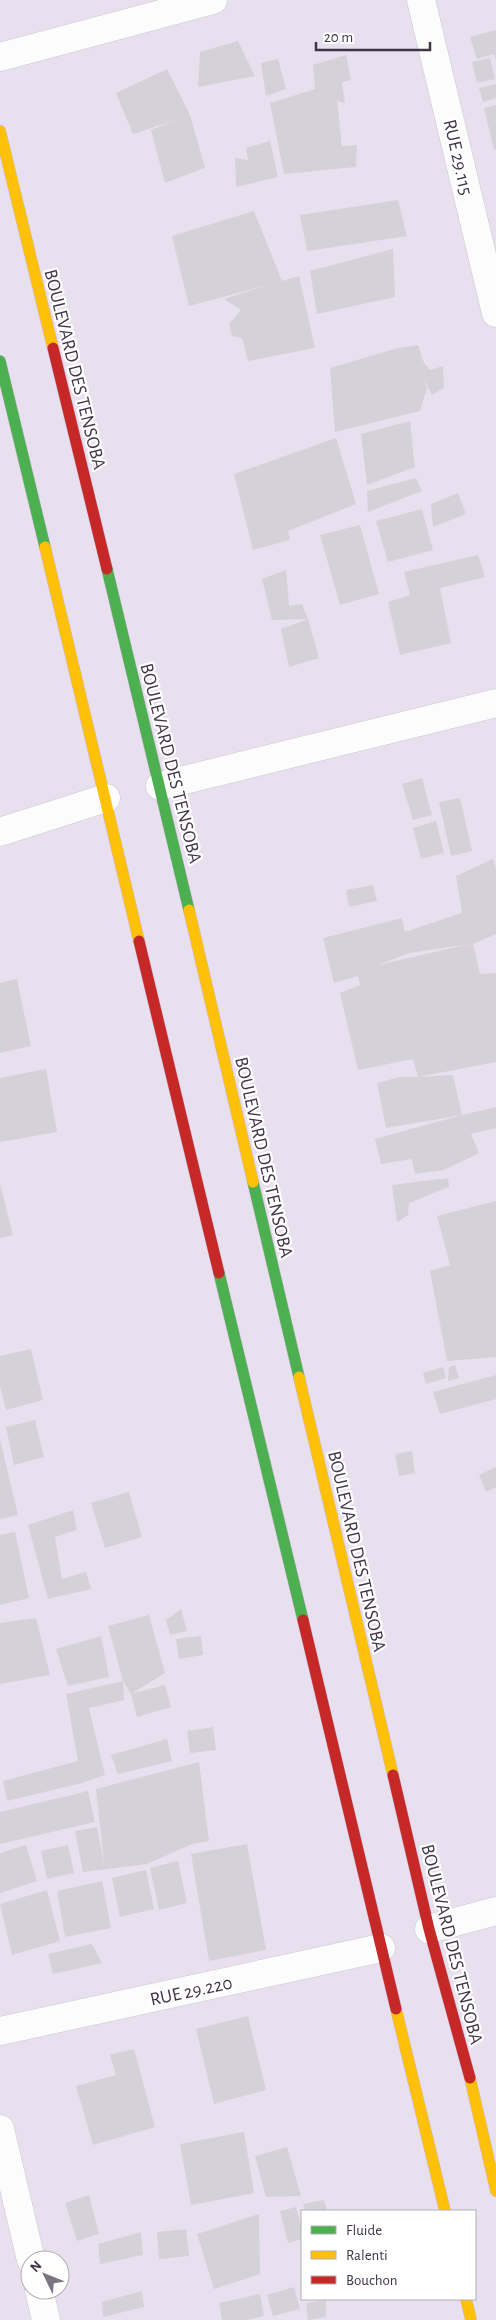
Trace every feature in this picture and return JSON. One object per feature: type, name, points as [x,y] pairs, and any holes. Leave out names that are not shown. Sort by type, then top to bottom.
[{"type":"main road","name":"BOULEVARD DES TENSOBA","points":[[0,131],[160,786],[429,1929],[474,2094],[496,2191]]},
{"type":"main road","points":[[0,361],[445,2210]]},
{"type":"main road","points":[[466,2300],[471,2320]]},
{"type":"street","points":[[0,57],[213,0]]},
{"type":"street","name":"RUE 29.115","points":[[422,0],[496,314]]},
{"type":"street","points":[[160,786],[496,703]]},
{"type":"street","points":[[0,832],[106,798]]},
{"type":"street","points":[[429,1929],[496,1911]]},
{"type":"street","name":"RUE 29.220","points":[[0,2032],[381,1948]]},
{"type":"street","points":[[0,2129],[29,2250]]},
{"type":"street","points":[[41,2300],[46,2320]]},
{"type":"shaded area","points":[[0,0],[496,0],[496,2320],[0,2320]]},
{"type":"building","points":[[496,30],[496,60],[494,54],[477,59],[470,37]]},
{"type":"building","points":[[238,41],[255,76],[198,87],[200,52]]},
{"type":"building","points":[[346,55],[351,80],[342,82],[345,103],[337,101],[342,146],[357,145],[356,167],[284,174],[270,103],[315,89],[313,65]]},
{"type":"building","points":[[490,58],[495,79],[477,83],[472,62]]},
{"type":"building","points":[[278,59],[286,89],[266,96],[261,63]]},
{"type":"building","points":[[167,69],[190,115],[205,168],[165,183],[151,130],[176,120],[133,134],[116,93]]},
{"type":"building","points":[[496,84],[496,98],[483,102],[479,88]]},
{"type":"building","points":[[496,105],[496,149],[494,150],[484,108]]},
{"type":"building","points":[[270,141],[278,177],[236,187],[235,158],[248,160],[246,148]]},
{"type":"building","points":[[398,200],[407,236],[307,251],[300,215]]},
{"type":"building","points":[[254,211],[282,281],[299,276],[315,348],[248,361],[242,338],[232,336],[229,324],[241,310],[224,299],[267,285],[189,306],[172,236]]},
{"type":"building","points":[[393,249],[395,297],[317,314],[310,271]]},
{"type":"building","points":[[418,345],[424,363],[430,370],[443,366],[444,388],[432,395],[424,379],[427,388],[420,411],[335,432],[330,368],[398,348]]},
{"type":"building","points":[[410,421],[415,467],[367,485],[361,434]]},
{"type":"building","points":[[336,438],[356,504],[288,531],[290,540],[253,550],[234,474]]},
{"type":"building","points":[[416,478],[422,491],[368,512],[367,491]]},
{"type":"building","points":[[458,493],[466,514],[433,527],[431,504]]},
{"type":"building","points":[[422,509],[433,550],[388,562],[376,521]]},
{"type":"building","points":[[360,525],[379,594],[340,605],[320,535]]},
{"type":"building","points":[[478,555],[485,577],[440,588],[451,643],[400,655],[388,602],[410,595],[404,572]]},
{"type":"building","points":[[286,570],[289,606],[302,604],[308,619],[272,620],[262,579]]},
{"type":"building","points":[[308,619],[319,658],[289,667],[281,629]]},
{"type":"building","points":[[422,778],[432,815],[413,820],[402,784]]},
{"type":"building","points":[[460,798],[472,851],[451,856],[439,802]]},
{"type":"building","points":[[436,821],[444,853],[421,859],[413,828]]},
{"type":"building","points":[[493,859],[496,868],[496,934],[473,944],[480,974],[496,973],[496,1062],[418,1077],[413,1059],[358,1070],[340,993],[360,985],[358,976],[334,983],[323,938],[402,918],[405,932],[462,913],[456,876]],"holes":[[[469,944],[378,965],[409,953]]]},
{"type":"building","points":[[373,885],[377,901],[349,907],[346,890]]},
{"type":"building","points":[[17,979],[31,1046],[0,1053],[0,983]]},
{"type":"building","points":[[46,1069],[57,1132],[0,1142],[0,1078]]},
{"type":"building","points":[[453,1075],[462,1115],[386,1128],[377,1083],[400,1077]]},
{"type":"building","points":[[496,1107],[496,1128],[471,1134],[479,1153],[444,1170],[415,1174],[412,1159],[381,1164],[375,1139]]},
{"type":"building","points":[[448,1178],[449,1187],[409,1203],[408,1215],[397,1222],[392,1185]]},
{"type":"building","points":[[0,1184],[13,1235],[0,1238]]},
{"type":"building","points":[[496,1201],[496,1357],[447,1361],[430,1271],[450,1265],[437,1216]]},
{"type":"building","points":[[31,1349],[43,1400],[6,1410],[0,1386],[0,1356]]},
{"type":"building","points":[[455,1365],[459,1378],[448,1381],[449,1367]]},
{"type":"building","points":[[443,1367],[446,1378],[426,1384],[423,1373]]},
{"type":"building","points":[[496,1375],[496,1399],[440,1414],[433,1392]]},
{"type":"building","points":[[35,1420],[44,1457],[14,1465],[6,1427]]},
{"type":"building","points":[[0,1439],[18,1515],[0,1519]]},
{"type":"building","points":[[412,1451],[415,1473],[399,1476],[395,1454]]},
{"type":"building","points":[[496,1467],[496,1487],[486,1492],[479,1475]]},
{"type":"building","points":[[129,1492],[142,1537],[105,1548],[91,1503]]},
{"type":"building","points":[[73,1510],[77,1530],[55,1537],[62,1579],[86,1572],[91,1589],[48,1599],[28,1525]]},
{"type":"building","points":[[15,1532],[29,1598],[0,1605],[0,1535]]},
{"type":"building","points":[[181,1609],[187,1631],[170,1635],[166,1620]]},
{"type":"building","points":[[149,1615],[165,1673],[131,1694],[123,1681],[108,1626]]},
{"type":"building","points":[[36,1618],[50,1675],[0,1684],[0,1623]]},
{"type":"building","points":[[101,1636],[109,1677],[68,1686],[56,1649]]},
{"type":"building","points":[[201,1636],[203,1655],[179,1659],[176,1639]]},
{"type":"building","points":[[123,1681],[124,1700],[89,1708],[105,1775],[82,1783],[7,1801],[3,1781],[78,1761],[66,1694]]},
{"type":"building","points":[[165,1685],[171,1707],[137,1717],[131,1694]]},
{"type":"building","points":[[213,1727],[216,1750],[190,1753],[187,1731]]},
{"type":"building","points":[[167,1739],[172,1761],[118,1774],[111,1755]]},
{"type":"building","points":[[199,1762],[209,1841],[192,1844],[147,1864],[83,1872],[75,1831],[97,1827],[104,1863],[96,1789]]},
{"type":"building","points":[[88,1791],[95,1822],[0,1844],[0,1812]]},
{"type":"building","points":[[247,1844],[266,1950],[209,1961],[191,1854]]},
{"type":"building","points":[[26,1845],[37,1881],[0,1893],[0,1853]]},
{"type":"building","points":[[68,1845],[74,1873],[47,1879],[41,1851]]},
{"type":"building","points":[[178,1861],[187,1903],[159,1910],[150,1868]]},
{"type":"building","points":[[146,1870],[154,1909],[120,1917],[112,1878]]},
{"type":"building","points":[[102,1881],[111,1928],[65,1937],[57,1891]]},
{"type":"building","points":[[47,1890],[60,1941],[12,1955],[0,1904]]},
{"type":"building","points":[[92,1944],[102,1963],[53,1974],[48,1954]]},
{"type":"building","points":[[248,2016],[266,2090],[214,2104],[196,2029]]},
{"type":"building","points":[[134,2049],[155,2127],[93,2145],[76,2086],[116,2075],[110,2055]]},
{"type":"building","points":[[244,2132],[254,2193],[191,2205],[180,2144]]},
{"type":"building","points":[[287,2147],[301,2196],[266,2197],[255,2156]]},
{"type":"building","points":[[89,2195],[99,2234],[77,2241],[65,2203]]},
{"type":"building","points":[[324,2200],[327,2210],[305,2210],[303,2204]]},
{"type":"building","points":[[296,2207],[301,2224],[301,2239],[288,2243],[280,2211]]},
{"type":"building","points":[[259,2214],[260,2274],[214,2289],[197,2234]]},
{"type":"building","points":[[186,2229],[189,2256],[159,2259],[157,2232]]},
{"type":"building","points":[[141,2232],[143,2255],[100,2264],[98,2244]]},
{"type":"building","points":[[294,2287],[300,2309],[273,2316],[267,2295]]},
{"type":"building","points":[[142,2291],[144,2307],[103,2317],[102,2302]]},
{"type":"building","points":[[260,2294],[264,2316],[247,2320],[222,2320],[219,2303]]},
{"type":"building","points":[[326,2300],[326,2317],[308,2320],[306,2303]]},
{"type":"traffic: fast","points":[[0,361],[45,547]]},
{"type":"traffic: fast","points":[[107,569],[189,910]]},
{"type":"traffic: fast","points":[[253,1182],[299,1377]]},
{"type":"traffic: fast","points":[[219,1273],[303,1620]]},
{"type":"traffic: slow","points":[[0,131],[53,348]]},
{"type":"traffic: slow","points":[[45,547],[139,941]]},
{"type":"traffic: slow","points":[[189,910],[253,1182]]},
{"type":"traffic: slow","points":[[299,1377],[393,1775]]},
{"type":"traffic: slow","points":[[396,2009],[445,2210]]},
{"type":"traffic: slow","points":[[470,2078],[496,2191]]},
{"type":"traffic: slow","points":[[466,2300],[471,2320]]},
{"type":"traffic: jam","points":[[53,348],[107,569]]},
{"type":"traffic: jam","points":[[139,941],[219,1273]]},
{"type":"traffic: jam","points":[[303,1620],[396,2009]]},
{"type":"traffic: jam","points":[[393,1775],[429,1929],[470,2078]]}]
